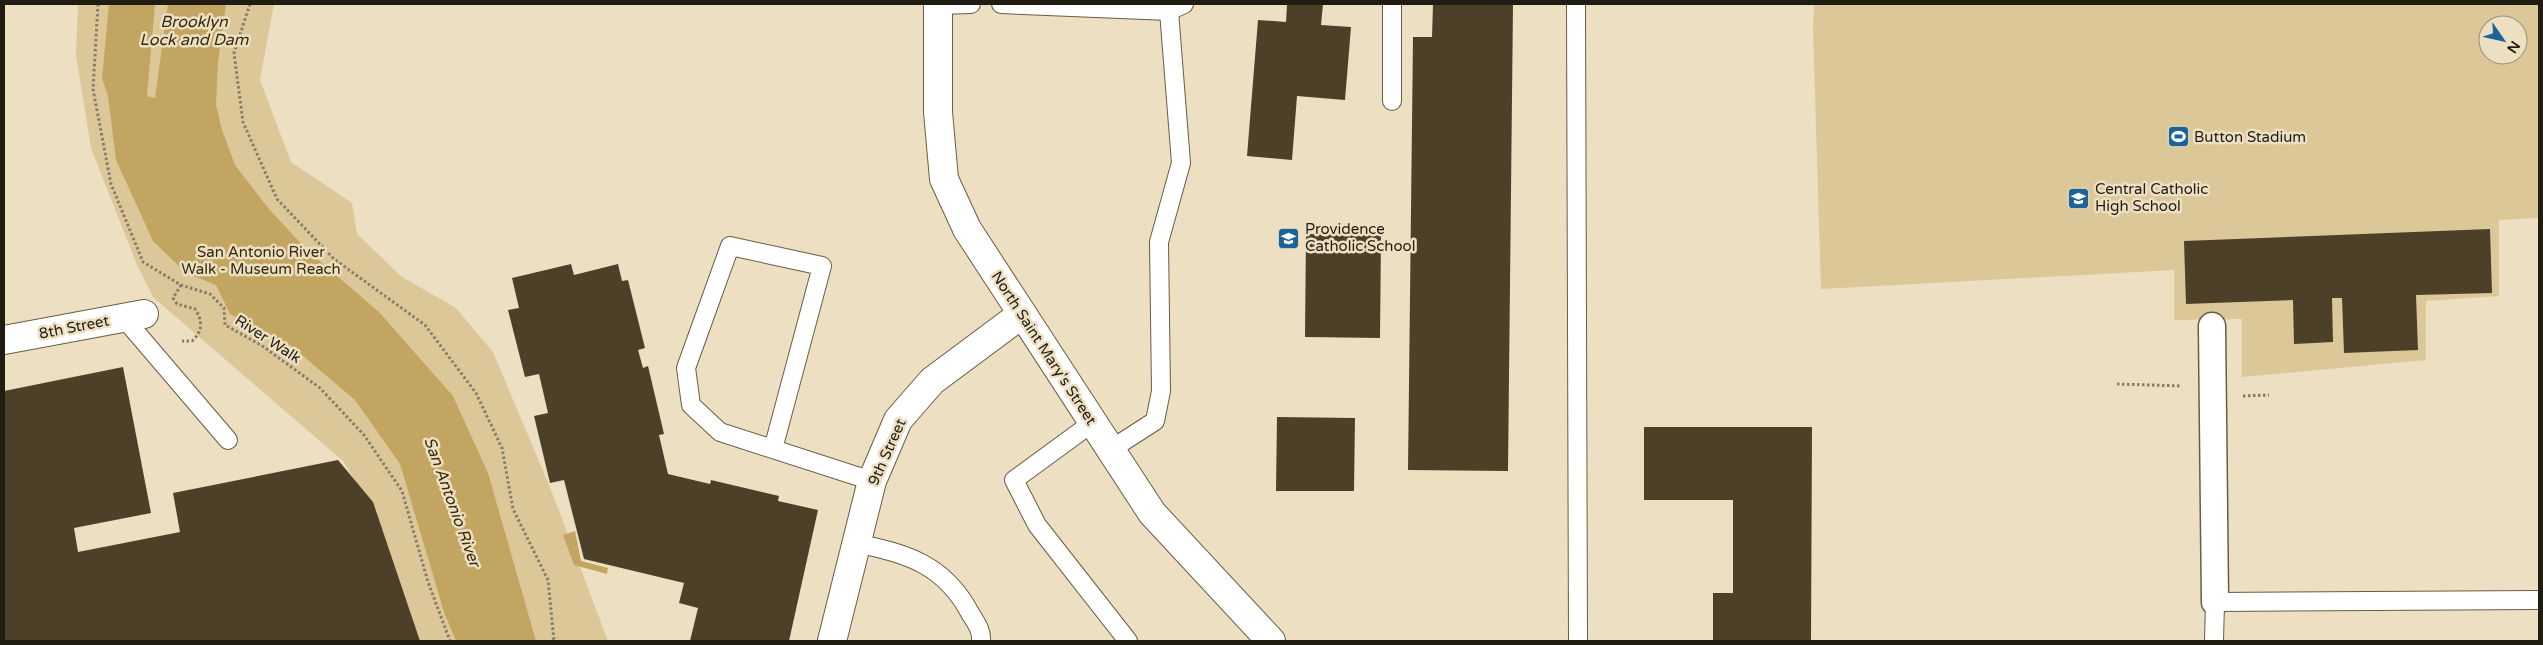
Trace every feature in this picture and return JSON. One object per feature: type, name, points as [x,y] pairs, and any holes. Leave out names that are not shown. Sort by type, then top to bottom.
[{"type":"street","name":"North Saint Mary's Street","points":[[938,4],[938,112],[944,179],[967,229],[1152,513],[1271,641]]},
{"type":"street","name":"9th Street","points":[[832,641],[872,481],[898,420],[932,381],[1022,314]]},
{"type":"street","name":"8th Street","points":[[4,340],[133,315]]},
{"type":"street","points":[[2212,326],[2215,602]]},
{"type":"lane","points":[[938,4],[971,4]]},
{"type":"lane","points":[[1001,4],[1177,7],[1181,163],[1159,242],[1162,391],[1155,421],[1110,450]]},
{"type":"lane","points":[[1392,4],[1392,101]]},
{"type":"lane","points":[[1576,4],[1578,641]]},
{"type":"lane","points":[[773,449],[822,266],[730,246],[686,368],[692,405],[720,432],[872,481]]},
{"type":"lane","points":[[133,315],[228,440]]},
{"type":"lane","points":[[1092,423],[1014,480],[1037,525],[1128,641]]},
{"type":"lane","points":[[856,543],[904,554],[936,570],[966,606],[981,633],[981,641]]},
{"type":"lane","points":[[2214,641],[2215,602],[2539,600]]},
{"type":"path","name":"River Walk","points":[[98,4],[93,90],[111,184],[143,262],[180,285],[210,294],[224,308],[225,325],[261,344],[320,388],[364,435],[402,491],[428,582],[450,641]]},
{"type":"path","points":[[250,4],[234,53],[243,122],[277,200],[334,259],[424,325],[476,393],[502,448],[513,509],[548,580],[554,641]]},
{"type":"path","points":[[180,285],[173,298],[177,304],[195,309],[201,317],[199,334],[192,341],[182,341]]},
{"type":"path","points":[[2117,384],[2213,387]]},
{"type":"green space","name":"San Antonio River Walk - Museum Reach","points":[[78,4],[274,4],[260,80],[291,162],[352,203],[357,234],[402,277],[456,308],[493,352],[551,490],[608,641],[414,641],[374,512],[343,461],[153,297],[137,265],[91,148],[76,55]]},
{"type":"green space","name":"Button Stadium","points":[[1814,4],[2539,4],[2539,218],[2499,220],[2499,296],[2426,301],[2426,360],[2242,377],[2242,319],[2174,320],[2174,270],[1821,289],[1813,29]]},
{"type":"water","points":[[109,4],[155,4],[147,96],[155,98],[168,4],[226,4],[218,62],[216,105],[222,130],[235,165],[268,208],[308,251],[379,312],[453,396],[488,473],[536,641],[456,641],[444,612],[400,464],[355,400],[290,345],[230,314],[216,285],[186,273],[153,241],[116,160],[108,96],[102,78]]},
{"type":"water","points":[[575,531],[581,561],[608,568],[607,574],[574,565],[563,535]]},
{"type":"building","points":[[1287,4],[1323,4],[1321,25],[1351,27],[1345,100],[1297,96],[1292,160],[1247,156],[1258,20],[1286,22]]},
{"type":"building","points":[[1433,4],[1513,4],[1508,471],[1408,470],[1413,37],[1432,37]]},
{"type":"building","points":[[2490,229],[2492,293],[2416,295],[2418,350],[2344,353],[2342,298],[2332,298],[2333,342],[2294,344],[2293,300],[2186,304],[2184,241]]},
{"type":"building","points":[[1306,234],[1381,235],[1380,338],[1305,337]]},
{"type":"building","points":[[571,264],[574,275],[618,264],[622,281],[628,280],[645,348],[638,350],[643,368],[648,366],[664,434],[659,435],[668,474],[710,484],[711,480],[779,496],[778,501],[818,510],[789,641],[690,641],[698,608],[679,603],[684,583],[584,559],[564,480],[550,483],[534,416],[548,413],[539,374],[525,377],[508,310],[519,308],[512,278]]},
{"type":"building","points":[[123,367],[151,513],[74,528],[78,552],[180,532],[173,493],[338,460],[373,502],[420,641],[4,641],[4,391]]},
{"type":"building","points":[[1277,417],[1355,418],[1354,491],[1276,491]]},
{"type":"building","points":[[1644,427],[1812,427],[1811,641],[1713,641],[1713,593],[1733,593],[1733,500],[1644,500]]},
{"type":"place","name":"Button Stadium","points":[[2178,137]]},
{"type":"place","name":"Central Catholic High School","points":[[2079,198]]},
{"type":"place","name":"Providence Catholic School","points":[[1289,238]]},
{"type":"water label","name":"Brooklyn Lock and Dam","points":[[194,31]]},
{"type":"water label","name":"San Antonio River","points":[[452,502]]}]
